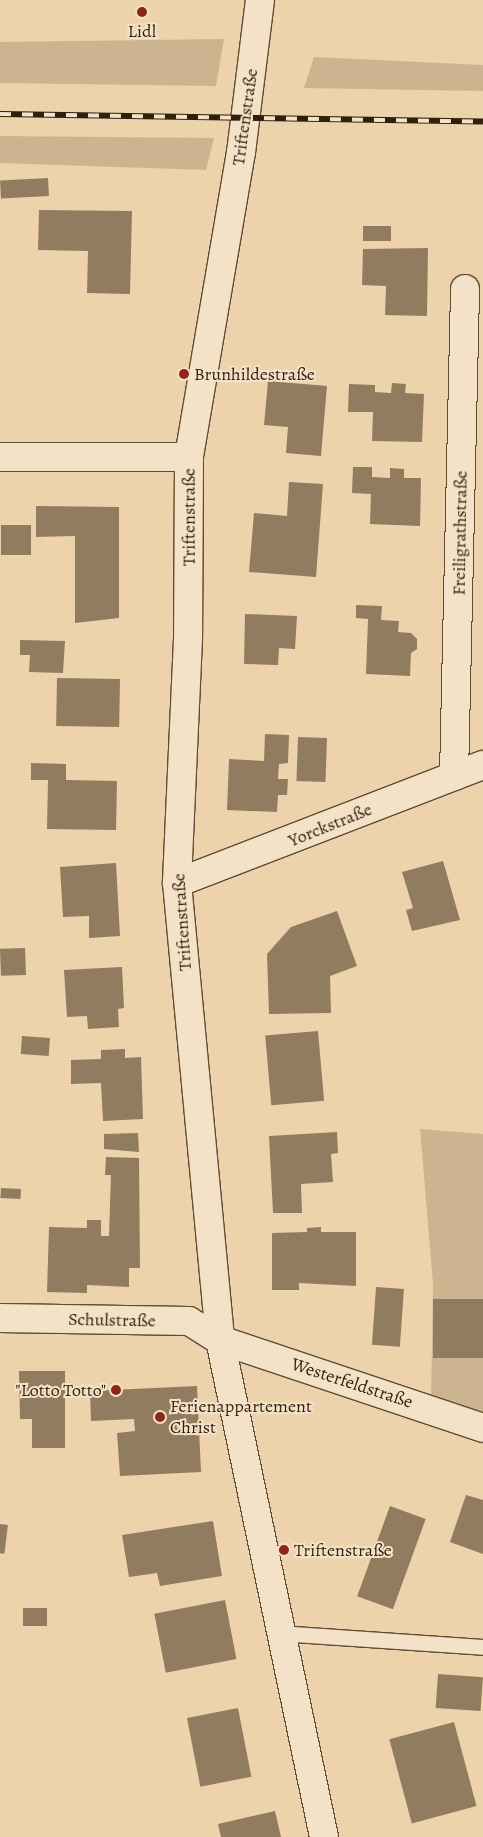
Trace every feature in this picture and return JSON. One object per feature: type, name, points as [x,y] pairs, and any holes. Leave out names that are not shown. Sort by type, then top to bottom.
[{"type":"street","name":"Triftenstraße","points":[[260,0],[241,152],[189,457],[188,639],[177,883],[220,1340],[279,1633],[324,1837]]},
{"type":"street","name":"Freiligrathstraße","points":[[454,776],[465,289]]},
{"type":"street","points":[[0,457],[189,457]]},
{"type":"street","name":"Yorckstraße","points":[[177,883],[483,765]]},
{"type":"street","name":"Schulstraße","points":[[0,1318],[189,1321],[220,1340]]},
{"type":"street","name":"Westerfeldstraße","points":[[220,1340],[483,1428]]},
{"type":"lane","points":[[279,1633],[483,1647]]},
{"type":"shaded area","points":[[224,39],[216,86],[0,83],[0,42]]},
{"type":"shaded area","points":[[314,57],[483,65],[483,91],[304,88]]},
{"type":"shaded area","points":[[0,136],[214,138],[206,170],[0,163]]},
{"type":"shaded area","points":[[420,1129],[483,1134],[483,1418],[431,1404],[433,1284]]},
{"type":"building","points":[[48,178],[49,196],[1,198],[0,181]]},
{"type":"building","points":[[39,210],[132,211],[130,294],[87,293],[88,251],[38,250]]},
{"type":"building","points":[[363,226],[391,226],[391,241],[363,241]]},
{"type":"building","points":[[428,248],[427,316],[385,315],[386,286],[362,285],[363,249]]},
{"type":"building","points":[[268,381],[327,386],[321,456],[286,453],[288,427],[264,425]]},
{"type":"building","points":[[392,383],[406,384],[405,393],[424,394],[422,442],[372,441],[373,412],[348,412],[349,384],[375,385],[375,392],[391,393]]},
{"type":"building","points":[[353,467],[372,467],[372,477],[390,478],[390,468],[404,469],[404,478],[421,478],[420,526],[370,524],[371,494],[352,493]]},
{"type":"building","points":[[289,482],[323,484],[316,577],[249,572],[254,513],[287,516]]},
{"type":"building","points":[[36,506],[119,507],[119,618],[75,623],[75,536],[36,537]]},
{"type":"building","points":[[1,525],[31,525],[31,555],[1,555]]},
{"type":"building","points":[[356,605],[382,606],[381,620],[399,621],[398,632],[411,633],[417,639],[417,649],[411,653],[410,676],[366,674],[368,619],[356,618]]},
{"type":"building","points":[[245,614],[297,616],[295,649],[279,648],[278,665],[244,664]]},
{"type":"building","points":[[20,640],[65,641],[63,673],[29,672],[30,655],[20,655]]},
{"type":"building","points":[[57,678],[120,679],[119,727],[56,726]]},
{"type":"building","points":[[265,734],[289,735],[288,763],[279,764],[278,779],[288,779],[287,795],[278,795],[277,812],[227,810],[229,759],[264,761]]},
{"type":"building","points":[[298,737],[327,738],[325,782],[296,781]]},
{"type":"building","points":[[31,763],[66,764],[66,780],[117,781],[116,830],[47,829],[48,780],[31,780]]},
{"type":"building","points":[[443,861],[460,920],[412,931],[406,910],[413,908],[402,872]]},
{"type":"building","points":[[116,863],[120,936],[89,938],[89,916],[63,917],[60,867]]},
{"type":"building","points":[[337,911],[357,966],[330,976],[331,1013],[269,1014],[267,954],[291,927]]},
{"type":"building","points":[[25,948],[26,975],[1,976],[0,949]]},
{"type":"building","points":[[122,967],[124,1008],[118,1009],[119,1027],[88,1029],[87,1016],[67,1017],[64,970]]},
{"type":"building","points":[[318,1031],[324,1101],[271,1105],[265,1036]]},
{"type":"building","points":[[22,1036],[50,1038],[49,1056],[21,1054]]},
{"type":"building","points":[[125,1049],[125,1058],[141,1057],[143,1119],[103,1121],[101,1083],[71,1084],[71,1060],[101,1059],[101,1050]]},
{"type":"building","points":[[337,1132],[338,1153],[331,1154],[333,1182],[301,1184],[302,1213],[273,1213],[269,1136]]},
{"type":"building","points":[[138,1133],[139,1152],[104,1149],[104,1134]]},
{"type":"building","points":[[106,1157],[139,1158],[140,1268],[129,1268],[129,1287],[87,1285],[87,1293],[47,1292],[49,1227],[87,1228],[87,1220],[101,1220],[101,1236],[109,1236],[111,1175],[105,1175]]},
{"type":"building","points":[[1,1188],[21,1189],[20,1199],[0,1198]]},
{"type":"building","points":[[321,1227],[321,1232],[356,1232],[356,1286],[299,1283],[299,1290],[272,1290],[272,1233],[307,1232],[307,1228]]},
{"type":"building","points":[[376,1287],[404,1289],[400,1347],[372,1345]]},
{"type":"building","points":[[433,1299],[483,1299],[483,1358],[433,1358]]},
{"type":"building","points":[[19,1371],[65,1371],[65,1448],[32,1448],[32,1419],[20,1419]]},
{"type":"building","points":[[197,1386],[201,1472],[120,1476],[117,1433],[135,1431],[134,1419],[91,1421],[90,1391]]},
{"type":"building","points":[[466,1495],[483,1500],[483,1554],[450,1542]]},
{"type":"building","points":[[390,1506],[426,1519],[393,1609],[357,1596]]},
{"type":"building","points":[[213,1521],[222,1576],[160,1586],[157,1573],[129,1577],[122,1535]]},
{"type":"building","points":[[0,1524],[8,1525],[4,1554],[0,1553]]},
{"type":"building","points":[[225,1600],[236,1659],[166,1673],[154,1614]]},
{"type":"building","points":[[23,1608],[47,1608],[47,1626],[23,1626]]},
{"type":"building","points":[[438,1674],[483,1677],[481,1711],[436,1708]]},
{"type":"building","points":[[238,1708],[251,1777],[200,1787],[187,1718]]},
{"type":"building","points":[[454,1722],[477,1806],[412,1823],[389,1739]]},
{"type":"building","points":[[275,1811],[281,1837],[221,1837],[218,1824]]},
{"type":"railway","points":[[0,114],[483,122]]},
{"type":"place","name":"Lidl","points":[[142,12]]},
{"type":"place","name":"Brunhildestraße","points":[[184,374]]},
{"type":"place","name":"\"Lotto Totto\"","points":[[116,1390]]},
{"type":"place","name":"Ferienappartement Christ","points":[[160,1417]]},
{"type":"place","name":"Triftenstraße","points":[[284,1550]]}]
